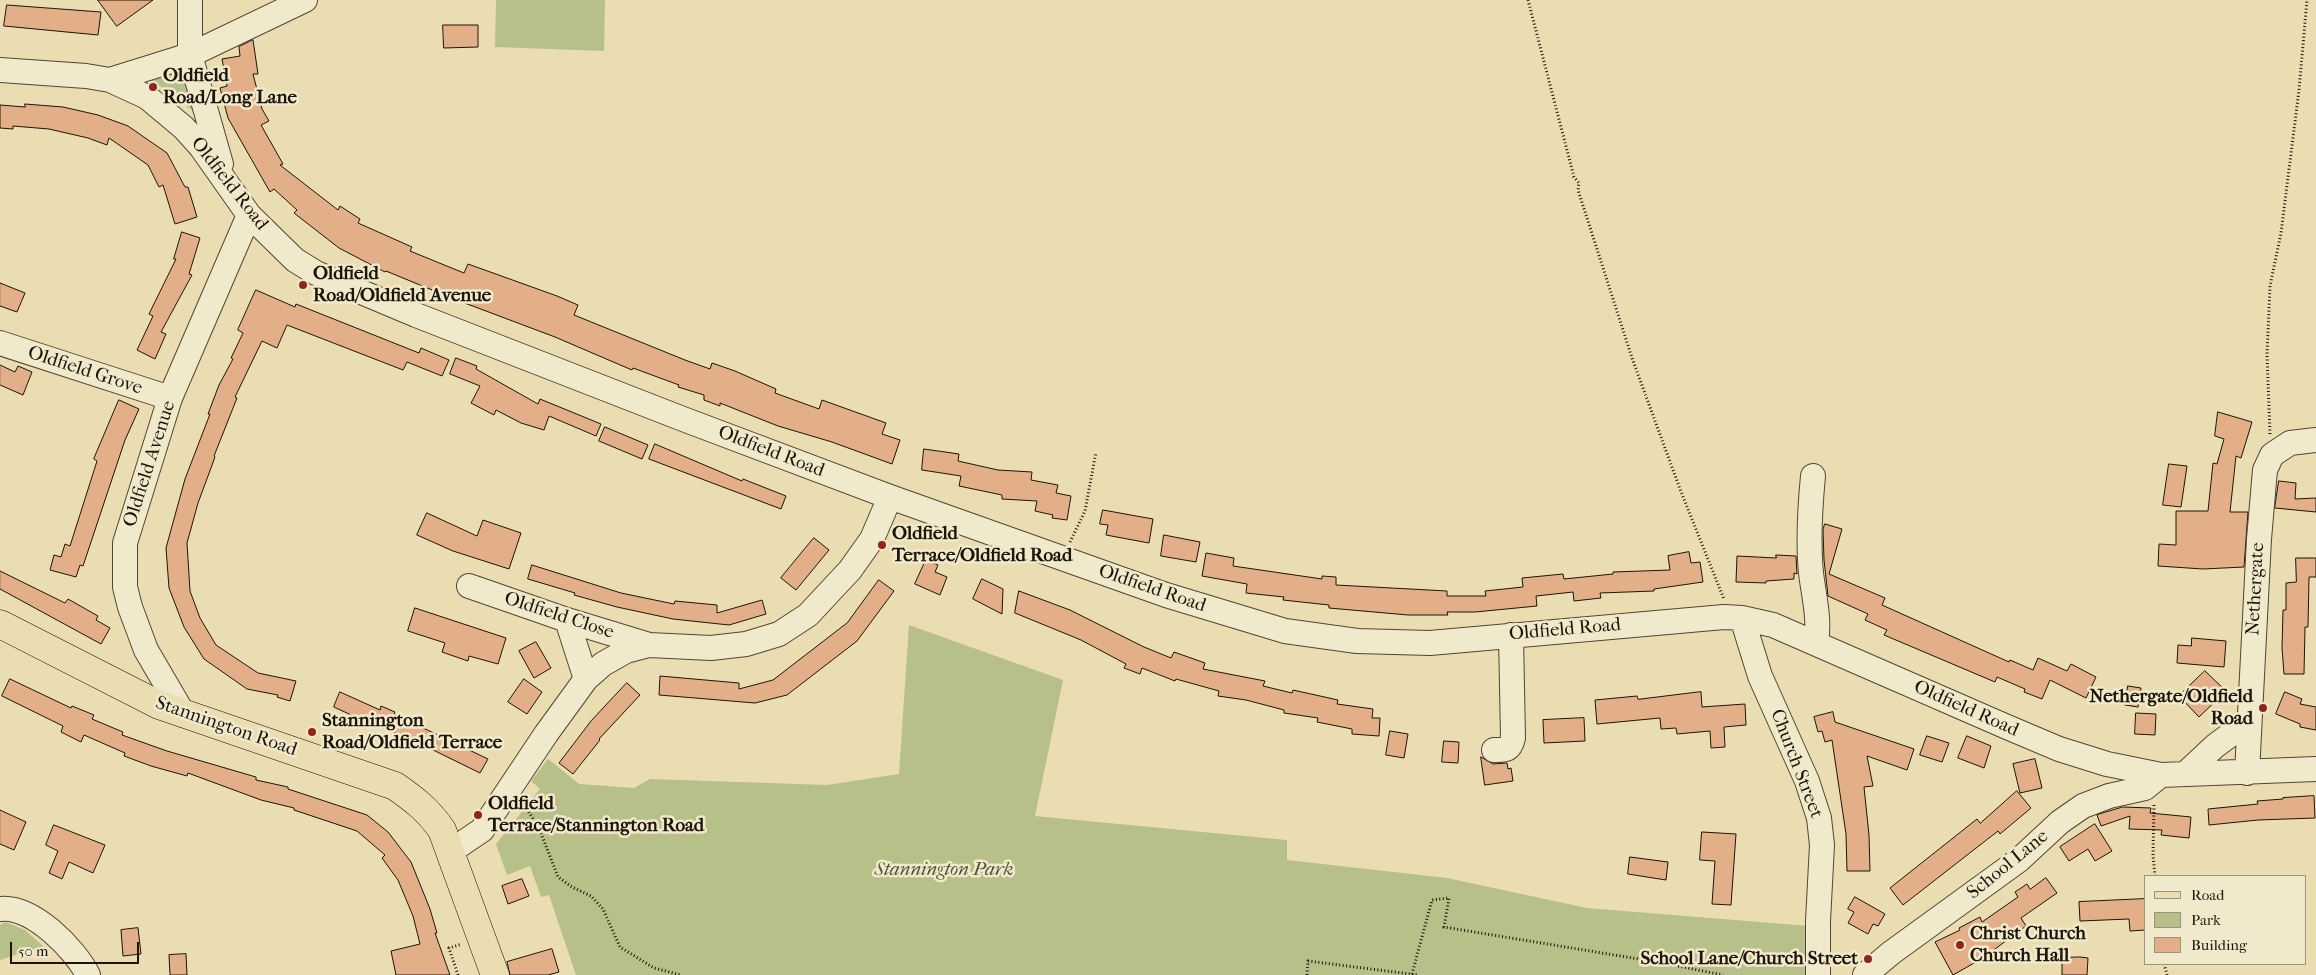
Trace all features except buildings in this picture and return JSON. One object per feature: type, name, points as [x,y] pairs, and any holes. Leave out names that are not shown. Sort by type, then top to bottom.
[{"type":"main road","name":"Stannington Road","points":[[0,624],[133,693],[184,715],[395,786],[428,811],[442,830],[495,975]]},
{"type":"street","points":[[190,0],[190,55],[224,176]]},
{"type":"street","points":[[110,80],[190,55],[305,0]]},
{"type":"street","name":"Oldfield Road","points":[[0,70],[60,72],[110,80],[147,97],[184,128],[224,176],[249,215],[295,260],[316,273],[549,368],[890,497],[1166,596],[1285,631],[1357,641],[1421,643],[1733,617],[1773,625],[2059,749],[2153,781],[2185,774],[2316,769]]},
{"type":"street","name":"Oldfield Avenue","points":[[184,715],[146,650],[130,607],[125,587],[123,564],[125,543],[170,398],[249,215]]},
{"type":"street","name":"Oldfield Grove","points":[[0,343],[170,398]]},
{"type":"street","points":[[2276,452],[2290,443],[2316,440]]},
{"type":"street","name":"Nethergate","points":[[2247,773],[2247,732],[2265,470],[2272,455],[2276,452]]},
{"type":"street","points":[[1813,476],[1811,563],[1819,626],[1816,643]]},
{"type":"street","points":[[451,851],[482,830],[586,679],[603,664],[626,651],[649,645],[712,648],[746,644],[779,634],[808,615],[850,570],[872,539],[890,497]]},
{"type":"street","name":"Oldfield Close","points":[[469,586],[567,620],[649,645]]},
{"type":"street","name":"Church Street","points":[[1733,617],[1807,781],[1819,818],[1822,845],[1818,921],[1818,975]]},
{"type":"street","points":[[567,620],[586,679]]},
{"type":"street","points":[[1494,750],[1507,750],[1511,747],[1513,738],[1511,635]]},
{"type":"street","points":[[2185,774],[2215,746],[2234,732],[2247,732]]},
{"type":"street","name":"School Lane","points":[[1865,975],[1891,953],[2019,860],[2060,822],[2083,806],[2153,781]]},
{"type":"street","points":[[4,909],[38,921],[50,930],[73,953],[88,975]]},
{"type":"path","points":[[1528,0],[1574,177],[1579,183],[1578,190],[1632,358],[1680,489],[1733,617]]},
{"type":"path","points":[[2276,452],[2270,439],[2268,374],[2270,286],[2281,233],[2299,90],[2307,0]]},
{"type":"path","points":[[1062,558],[1085,511],[1096,452]]},
{"type":"path","points":[[2153,781],[2155,797],[2153,856],[2155,875]]},
{"type":"path","points":[[512,786],[539,828],[558,877],[572,887],[591,896],[603,909],[620,947],[654,968],[681,975]]},
{"type":"path","points":[[1412,974],[1432,900],[1443,897],[1449,898],[1444,927],[1663,963],[1723,975]]},
{"type":"path","points":[[458,975],[449,948],[482,938]]},
{"type":"path","points":[[1307,975],[1308,961],[1418,975]]},
{"type":"green space","points":[[496,0],[605,0],[604,51],[495,47]]},
{"type":"green space","points":[[182,62],[204,120],[168,91],[149,80]]},
{"type":"green space","name":"Stannington Park","points":[[909,625],[1063,680],[1035,816],[1287,840],[1287,860],[1447,878],[1587,908],[1809,926],[1808,975],[576,975],[549,895],[541,897],[530,866],[507,875],[496,844],[540,789],[531,781],[548,759],[579,784],[634,788],[650,779],[827,785],[899,774]]},
{"type":"green space","points":[[5,922],[25,930],[43,946],[0,960],[0,925]]},
{"type":"place","name":"Oldfield Road/Long Lane","points":[[153,87]]},
{"type":"place","name":"Oldfield Road/Oldfield Avenue","points":[[303,285]]},
{"type":"place","name":"Oldfield Terrace/Oldfield Road","points":[[882,545]]},
{"type":"place","name":"Nethergate/Oldfield Road","points":[[2263,708]]},
{"type":"place","name":"Stannington Road/Oldfield Terrace","points":[[312,732]]},
{"type":"place","name":"Oldfield Terrace/Stannington Road","points":[[478,815]]},
{"type":"place","name":"Christ Church Church Hall","points":[[1960,945]]},
{"type":"place","name":"School Lane/Church Street","points":[[1868,959]]}]
